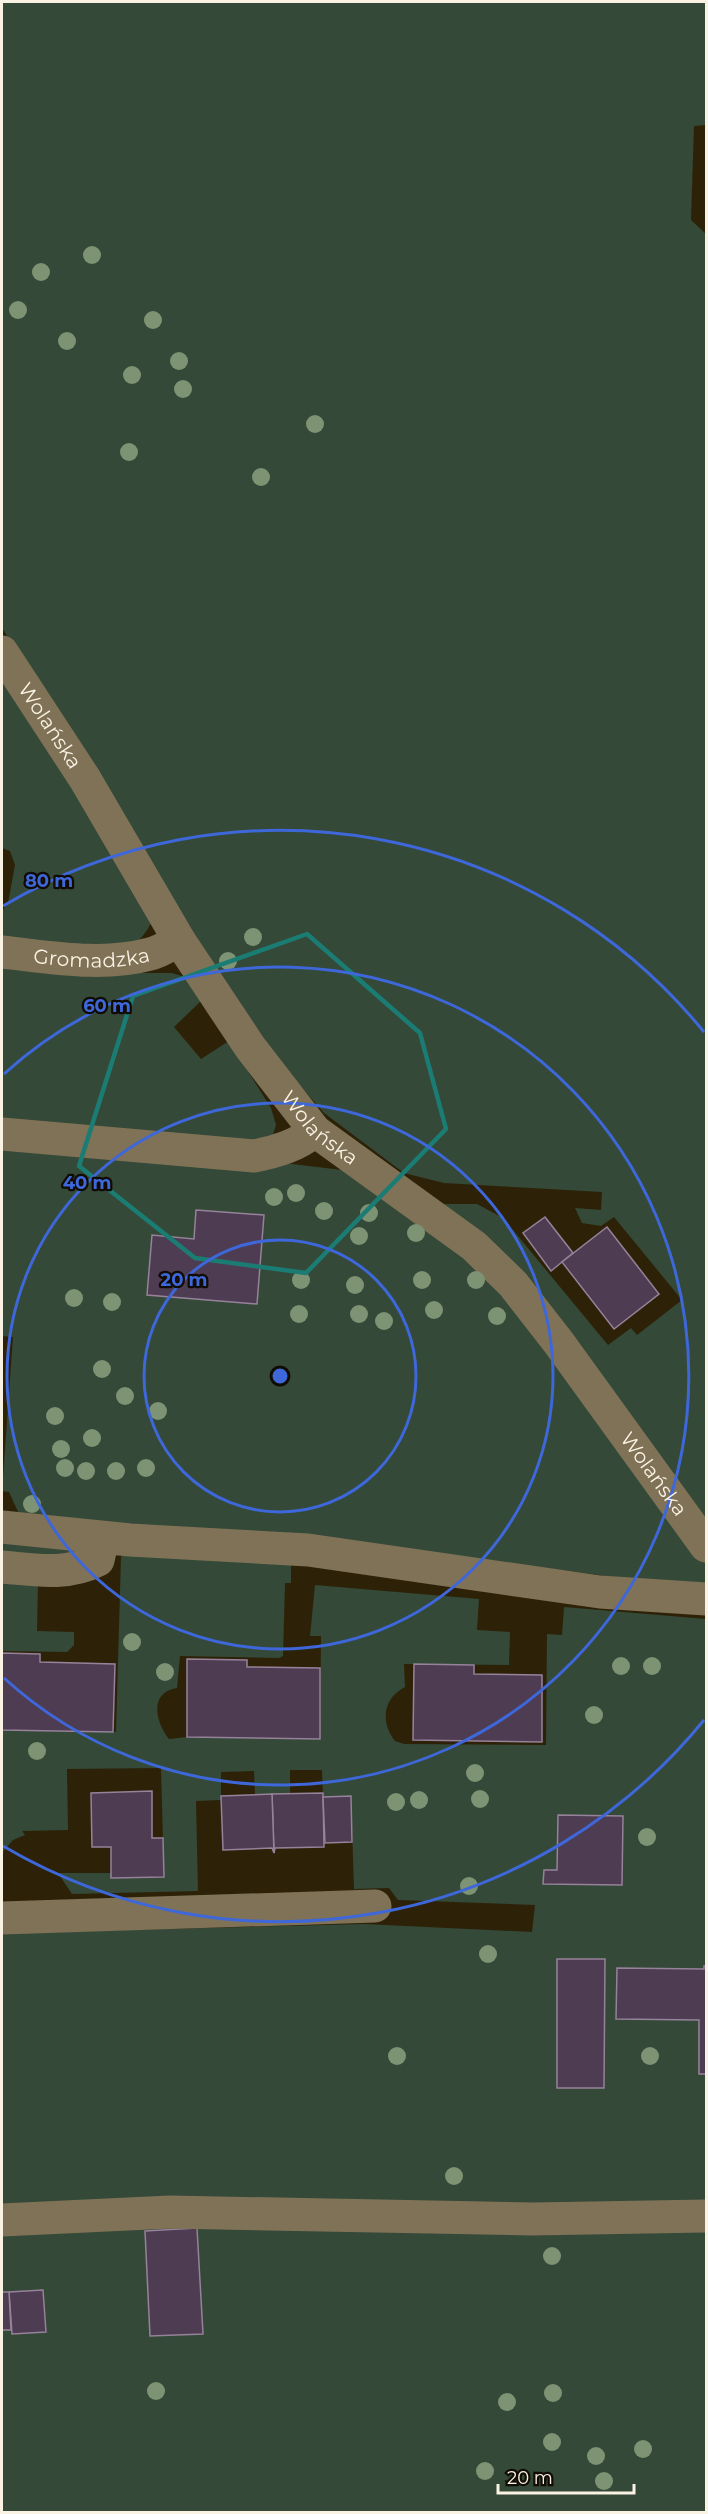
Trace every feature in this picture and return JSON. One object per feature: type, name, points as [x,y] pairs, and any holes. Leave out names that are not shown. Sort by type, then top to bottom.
[{"type":"street","name":"Wolańska","points":[[2,652],[85,779],[179,940],[250,1047],[315,1131],[474,1246],[513,1284],[580,1371],[706,1546]]},
{"type":"street","name":"Gromadzka","points":[[2,952],[84,961],[134,958],[152,954],[179,940]]},
{"type":"street","points":[[2,1134],[254,1156],[277,1152],[300,1143],[315,1131]]},
{"type":"street","points":[[2,1527],[104,1538],[308,1550],[600,1592],[706,1599]]},
{"type":"street","points":[[2,1568],[54,1572],[83,1568],[98,1560],[104,1538]]},
{"type":"street","points":[[2,1918],[375,1906]]},
{"type":"street","points":[[2,2220],[170,2212],[532,2219],[706,2217]]},
{"type":"highlighted area","points":[[307,934],[420,1033],[446,1129],[306,1273],[195,1258],[79,1166],[133,996]]},
{"type":"green space","points":[[2,2],[706,2],[706,125],[694,126],[691,220],[706,234],[706,1527],[441,1204],[477,1204],[503,1218],[608,1345],[631,1328],[637,1335],[682,1300],[614,1217],[601,1226],[582,1223],[575,1208],[601,1210],[602,1192],[444,1183],[404,1173],[324,1113],[290,1074],[245,1014],[2,628]]},
{"type":"green space","points":[[2,678],[68,777],[151,923],[141,938],[133,944],[106,949],[89,949],[2,941],[2,911],[8,903],[15,865],[10,851],[2,848]]},
{"type":"green space","points":[[2,963],[128,973],[172,973],[185,977],[201,1001],[174,1027],[201,1059],[229,1041],[271,1108],[276,1125],[272,1138],[258,1143],[2,1125]]},
{"type":"green space","points":[[2,1142],[284,1163],[342,1170],[475,1265],[553,1354],[645,1474],[706,1563],[706,1582],[702,1586],[684,1586],[515,1564],[20,1516],[9,1492],[2,1491],[13,1337],[2,1336]]},
{"type":"green space","points":[[2,1539],[86,1546],[75,1556],[2,1554]]},
{"type":"green space","points":[[125,1553],[291,1561],[291,1583],[285,1583],[283,1656],[279,1658],[180,1656],[177,1688],[162,1695],[158,1701],[160,1724],[169,1739],[187,1737],[320,1739],[321,1636],[310,1636],[315,1585],[479,1599],[477,1630],[510,1632],[509,1665],[404,1664],[405,1687],[392,1697],[386,1711],[386,1718],[390,1734],[395,1741],[404,1744],[546,1745],[547,1634],[562,1635],[564,1607],[706,1619],[706,1966],[704,1969],[617,1968],[616,2018],[699,2020],[699,2074],[706,2074],[706,2512],[2,2512],[2,2330],[11,2330],[12,2334],[46,2332],[43,2290],[2,2292],[2,1933],[364,1924],[532,1932],[535,1905],[398,1900],[389,1888],[354,1889],[351,1796],[323,1797],[322,1770],[290,1770],[290,1794],[255,1795],[254,1771],[221,1772],[221,1800],[196,1801],[198,1891],[72,1894],[58,1873],[111,1873],[112,1878],[164,1877],[161,1768],[67,1769],[68,1830],[22,1831],[25,1835],[13,1840],[2,1853],[2,1730],[116,1732],[121,1557]],"holes":[[[197,2228],[202,2334],[150,2336],[145,2231]]]},
{"type":"green space","points":[[2,1576],[38,1582],[37,1631],[74,1632],[74,1645],[67,1652],[2,1651]]},
{"type":"building","points":[[196,1210],[264,1215],[257,1304],[147,1295],[152,1235],[194,1239]]},
{"type":"building","points":[[545,1217],[573,1253],[551,1271],[523,1233]]},
{"type":"building","points":[[607,1227],[659,1294],[614,1329],[562,1262]]},
{"type":"building","points":[[2,1653],[40,1654],[40,1662],[115,1664],[113,1732],[2,1730]]},
{"type":"building","points":[[187,1659],[247,1660],[247,1667],[320,1668],[320,1739],[187,1737]]},
{"type":"building","points":[[414,1664],[474,1665],[474,1674],[542,1675],[542,1742],[413,1740]]},
{"type":"building","points":[[152,1791],[152,1838],[163,1838],[164,1877],[111,1878],[111,1847],[92,1847],[91,1793]]},
{"type":"building","points":[[323,1793],[324,1847],[275,1848],[274,1853],[272,1794]]},
{"type":"building","points":[[272,1794],[274,1853],[272,1848],[223,1850],[221,1796]]},
{"type":"building","points":[[351,1796],[352,1842],[325,1843],[323,1797]]},
{"type":"building","points":[[558,1815],[623,1816],[622,1885],[543,1884],[544,1870],[557,1870]]},
{"type":"building","points":[[557,1959],[605,1959],[604,2088],[557,2088]]},
{"type":"building","points":[[706,1966],[706,2074],[699,2074],[699,2020],[616,2019],[617,1968],[704,1969]]},
{"type":"building","points":[[197,2228],[203,2334],[150,2336],[145,2231]]},
{"type":"building","points":[[43,2290],[46,2332],[12,2334],[9,2292]]},
{"type":"building","points":[[2,2292],[9,2292],[11,2330],[2,2330]]}]
